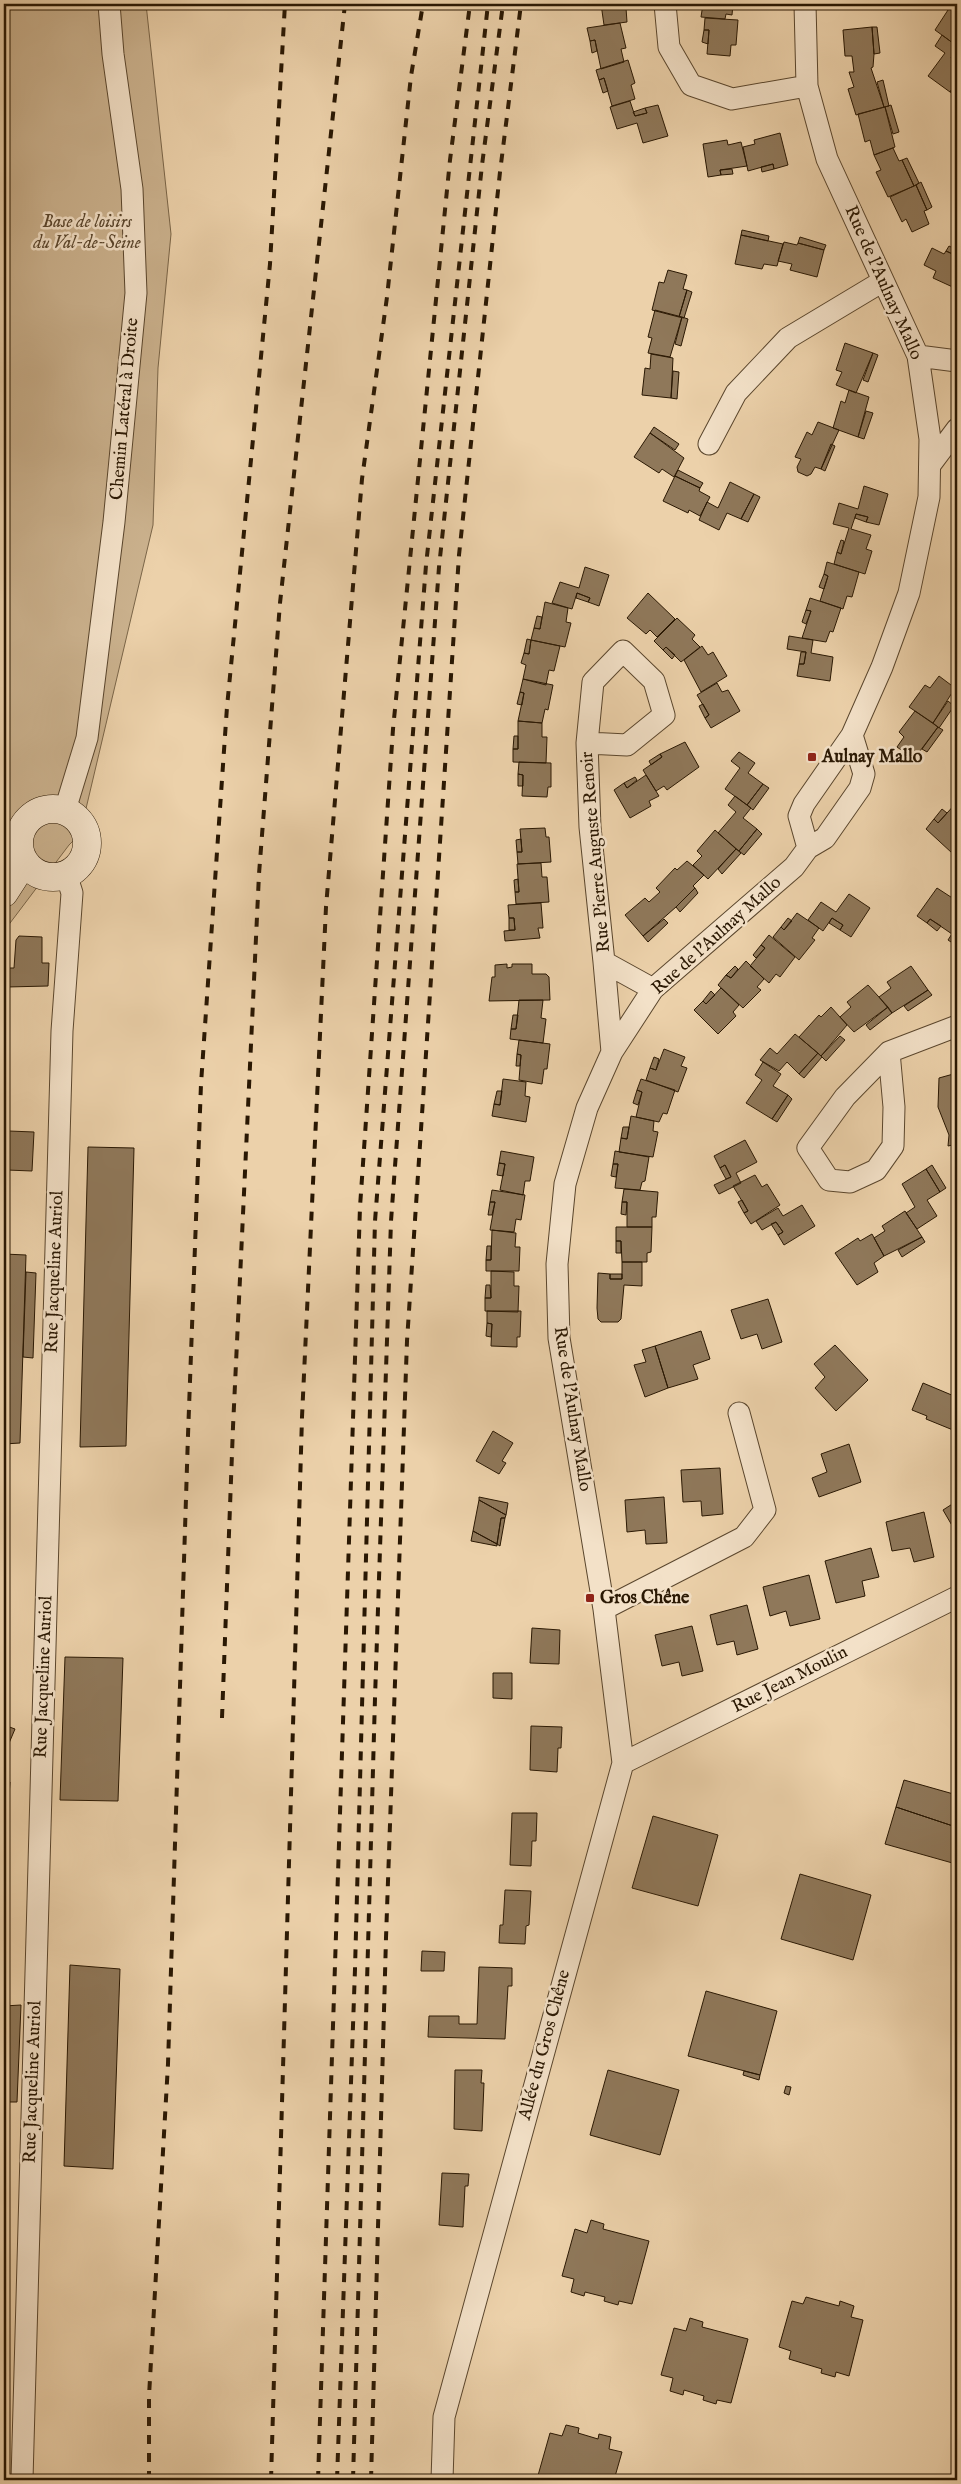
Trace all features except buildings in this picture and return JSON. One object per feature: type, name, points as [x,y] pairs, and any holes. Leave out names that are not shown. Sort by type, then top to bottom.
[{"type":"street","name":"Chemin Latéral à Droite","points":[[65,810],[87,738],[114,522],[136,294],[132,189],[109,4]]},
{"type":"street","points":[[665,4],[669,47],[691,84],[732,99],[807,86]]},
{"type":"street","name":"Rue de l'Aulnay Mallo","points":[[805,4],[807,86],[827,159],[918,356],[930,440],[929,497],[909,592],[882,667],[852,735],[804,804],[798,816],[808,848]]},
{"type":"street","points":[[709,444],[736,393],[788,338],[884,281]]},
{"type":"street","points":[[918,356],[957,361]]},
{"type":"street","points":[[930,465],[957,429]]},
{"type":"street","name":"Rue Pierre Auguste Renoir","points":[[587,743],[627,745],[664,715],[654,681],[623,651],[593,682],[587,743],[590,827],[612,1052]]},
{"type":"street","name":"Rue de l'Aulnay Mallo","points":[[604,1608],[559,1338],[557,1264],[565,1184],[587,1108],[612,1052],[653,989],[794,867],[808,848],[825,838],[860,788],[864,774],[852,735]]},
{"type":"street","points":[[55,808],[65,810],[80,820],[88,841],[82,860],[74,870],[66,874],[51,877],[43,876],[33,871],[24,862],[18,842],[25,822],[41,810],[55,808]]},
{"type":"street","points":[[4,893],[24,862]]},
{"type":"street","name":"Rue Jacqueline Auriol","points":[[22,2480],[62,1031],[72,893],[66,874]]},
{"type":"street","name":"Rue Pierre Auguste Renoir","points":[[604,962],[653,989]]},
{"type":"street","points":[[889,1052],[894,1107],[893,1146],[876,1170],[850,1182],[829,1180],[808,1148],[845,1097],[889,1052],[957,1026]]},
{"type":"street","points":[[604,1608],[744,1537],[764,1510],[738,1413]]},
{"type":"street","name":"Rue Jean Moulin","points":[[623,1764],[957,1597]]},
{"type":"street","name":"Allée du Gros Chêne","points":[[442,2480],[444,2417],[623,1764],[604,1608]]},
{"type":"green space","name":"Base de loisirs du Val-de-Seine","points":[[4,4],[146,4],[171,234],[158,368],[153,525],[80,834],[69,845],[4,931]]},
{"type":"railway","points":[[149,2480],[149,2396],[168,2064],[201,1084],[227,707],[270,264],[285,4]]},
{"type":"railway","points":[[222,1718],[233,1427],[259,874],[280,603],[345,4]]},
{"type":"railway","points":[[271,2480],[302,1417],[326,907],[362,479],[387,297],[411,76],[423,4]]},
{"type":"railway","points":[[318,2480],[360,1207],[393,729],[450,160],[470,4]]},
{"type":"railway","points":[[337,2480],[355,1969],[375,1221],[426,565],[488,4]]},
{"type":"railway","points":[[353,2480],[375,1698],[391,1221],[439,567],[482,165],[503,4]]},
{"type":"railway","points":[[371,2480],[386,1938],[407,1341],[459,555],[500,172],[521,4]]},
{"type":"place","name":"Aulnay Mallo","points":[[812,757]]},
{"type":"place","name":"Gros Chêne","points":[[590,1598]]}]
